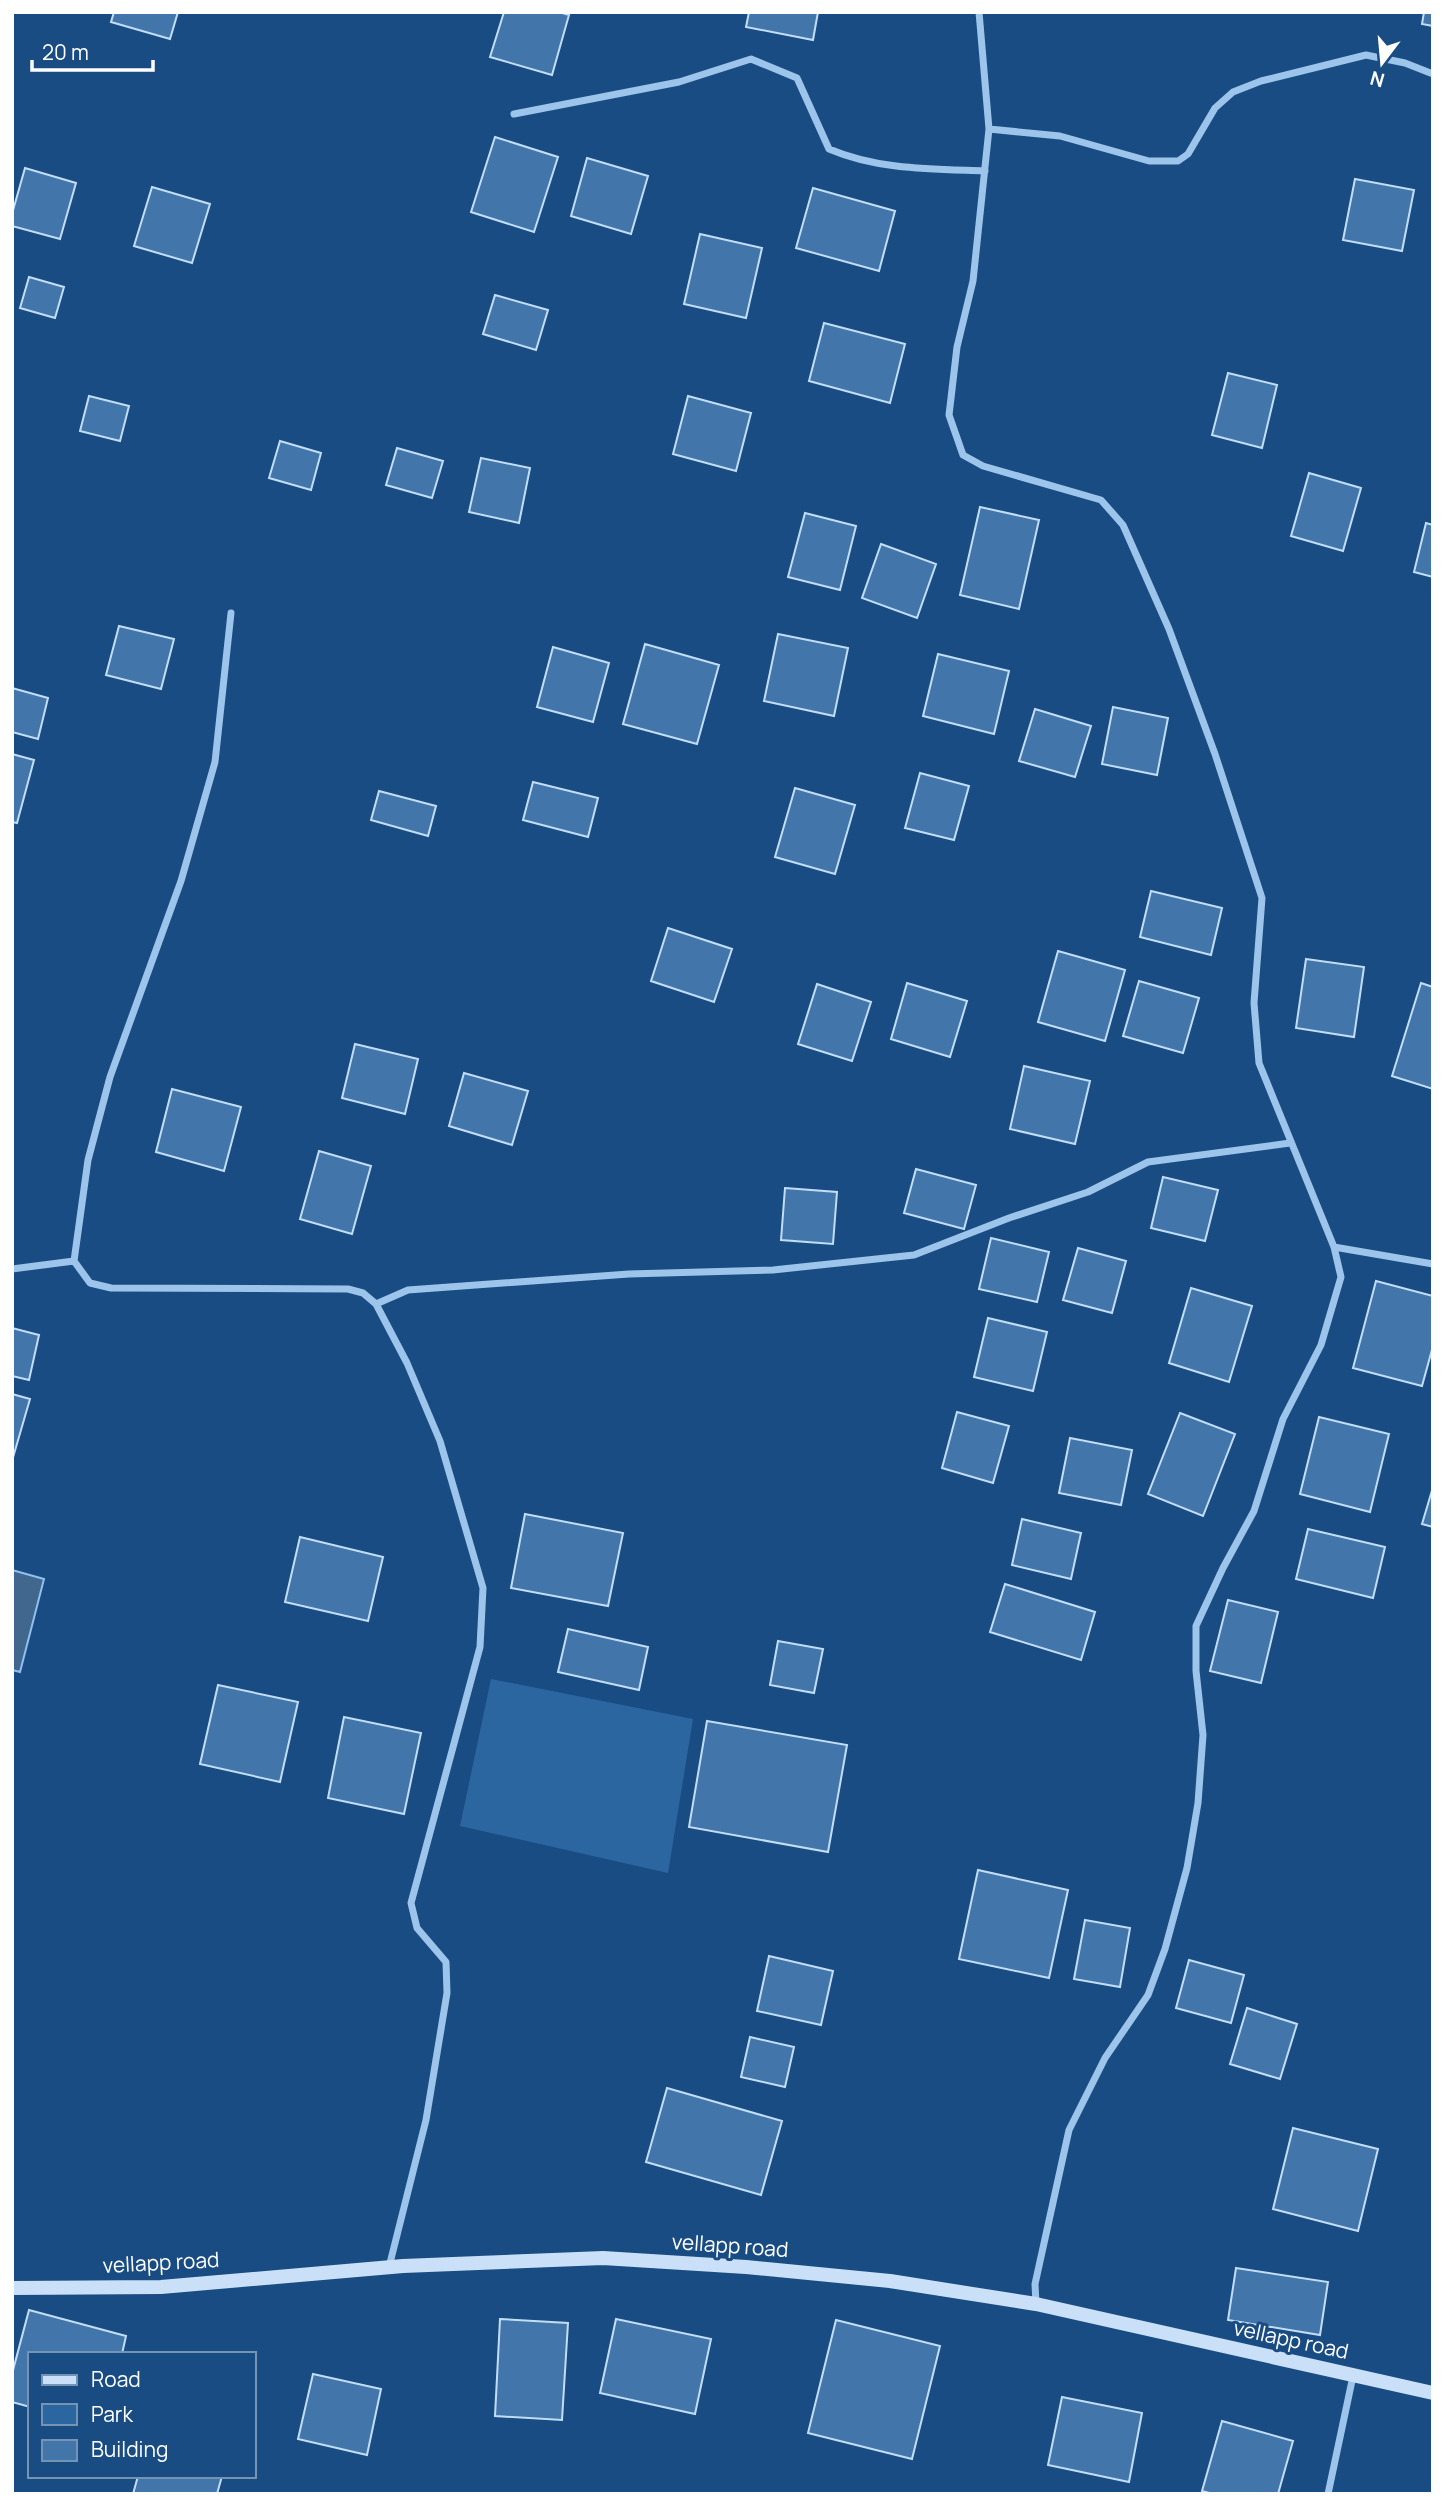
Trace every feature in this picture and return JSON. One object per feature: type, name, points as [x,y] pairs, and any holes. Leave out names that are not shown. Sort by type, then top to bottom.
[{"type":"main road","name":"vellapp road","points":[[12,2288],[161,2287],[389,2268],[603,2258],[877,2280],[1036,2304],[1433,2393]]},
{"type":"street","points":[[979,12],[989,129],[973,281],[957,347],[949,415],[963,455],[983,466],[1101,500],[1123,525],[1170,629],[1215,754],[1262,898],[1254,1003],[1259,1063],[1335,1247],[1341,1277],[1321,1345],[1283,1419],[1254,1511],[1196,1626],[1196,1671],[1203,1735],[1198,1803],[1187,1868],[1148,1996],[1105,2058],[1069,2130],[1035,2284],[1036,2304]]},
{"type":"street","points":[[989,129],[1060,136],[1149,161],[1178,160],[1188,154],[1215,108],[1233,92],[1261,80],[1366,55],[1433,74]]},
{"type":"street","points":[[514,114],[679,82],[751,59],[797,78],[829,149],[854,160],[909,168],[985,171]]},
{"type":"street","points":[[231,613],[215,762],[181,881],[110,1077],[88,1160],[74,1261],[90,1283],[111,1287],[348,1289],[363,1293],[376,1304],[407,1363],[440,1441],[483,1588],[480,1647],[411,1903],[417,1928],[446,1962],[447,1993],[426,2120],[389,2268]]},
{"type":"street","points":[[376,1304],[408,1290],[629,1273],[773,1270],[914,1255],[1009,1218],[1088,1192],[1148,1162],[1290,1143]]},
{"type":"street","points":[[1335,1247],[1433,1264]]},
{"type":"street","points":[[12,1269],[74,1261]]},
{"type":"street","points":[[1328,2494],[1353,2375]]},
{"type":"green space","points":[[491,1679],[693,1719],[668,1873],[460,1826]]},
{"type":"shaded area","points":[[12,1570],[44,1579],[20,1672],[12,1670]]},
{"type":"building","points":[[114,12],[178,12],[170,39],[111,22]]},
{"type":"building","points":[[504,12],[559,12],[569,15],[552,75],[490,57]]},
{"type":"building","points":[[749,12],[818,12],[813,40],[746,27]]},
{"type":"building","points":[[1424,12],[1433,12],[1433,26],[1422,24]]},
{"type":"building","points":[[495,137],[558,157],[534,232],[471,212]]},
{"type":"building","points":[[587,158],[648,176],[631,234],[571,216]]},
{"type":"building","points":[[25,168],[76,183],[60,239],[12,226],[12,214]]},
{"type":"building","points":[[1355,179],[1414,190],[1402,251],[1343,240]]},
{"type":"building","points":[[152,187],[210,204],[192,263],[134,246]]},
{"type":"building","points":[[813,188],[895,211],[879,271],[796,248]]},
{"type":"building","points":[[700,234],[762,248],[746,318],[684,304]]},
{"type":"building","points":[[29,277],[64,287],[55,318],[20,308]]},
{"type":"building","points":[[495,295],[548,310],[536,350],[483,334]]},
{"type":"building","points":[[824,323],[905,344],[890,403],[809,381]]},
{"type":"building","points":[[1228,373],[1277,385],[1262,448],[1212,435]]},
{"type":"building","points":[[89,396],[129,406],[120,441],[80,431]]},
{"type":"building","points":[[688,396],[751,413],[736,471],[673,454]]},
{"type":"building","points":[[280,441],[321,453],[311,490],[269,478]]},
{"type":"building","points":[[397,448],[443,461],[432,498],[386,485]]},
{"type":"building","points":[[481,458],[530,468],[519,523],[469,512]]},
{"type":"building","points":[[1309,473],[1361,488],[1343,551],[1291,536]]},
{"type":"building","points":[[980,507],[1039,520],[1019,609],[960,595]]},
{"type":"building","points":[[805,513],[856,526],[840,590],[788,577]]},
{"type":"building","points":[[1426,523],[1433,525],[1433,577],[1414,572]]},
{"type":"building","points":[[881,544],[936,564],[917,618],[862,598]]},
{"type":"building","points":[[119,626],[174,639],[161,689],[106,675]]},
{"type":"building","points":[[778,634],[848,648],[834,716],[764,701]]},
{"type":"building","points":[[645,644],[719,665],[697,744],[623,724]]},
{"type":"building","points":[[553,647],[609,663],[593,722],[537,707]]},
{"type":"building","points":[[938,654],[1009,671],[994,734],[923,716]]},
{"type":"building","points":[[12,688],[48,698],[38,739],[12,732]]},
{"type":"building","points":[[1113,707],[1168,718],[1157,775],[1102,764]]},
{"type":"building","points":[[1035,709],[1091,726],[1075,777],[1019,761]]},
{"type":"building","points":[[12,754],[34,760],[17,823],[12,822]]},
{"type":"building","points":[[920,773],[969,786],[954,840],[905,828]]},
{"type":"building","points":[[533,782],[598,798],[588,837],[523,820]]},
{"type":"building","points":[[795,788],[855,805],[835,874],[775,857]]},
{"type":"building","points":[[379,791],[436,806],[428,836],[371,820]]},
{"type":"building","points":[[1151,891],[1222,908],[1211,955],[1140,937]]},
{"type":"building","points":[[668,928],[732,949],[714,1002],[651,981]]},
{"type":"building","points":[[1058,951],[1125,970],[1105,1041],[1038,1022]]},
{"type":"building","points":[[1306,959],[1364,967],[1354,1037],[1296,1028]]},
{"type":"building","points":[[1139,981],[1199,998],[1183,1053],[1123,1036]]},
{"type":"building","points":[[907,983],[967,1001],[950,1057],[891,1039]]},
{"type":"building","points":[[1421,983],[1433,987],[1433,1089],[1392,1076]]},
{"type":"building","points":[[817,984],[871,1002],[852,1061],[798,1044]]},
{"type":"building","points":[[355,1044],[418,1059],[405,1114],[342,1098]]},
{"type":"building","points":[[1024,1066],[1090,1081],[1075,1144],[1010,1129]]},
{"type":"building","points":[[464,1073],[528,1091],[512,1145],[449,1126]]},
{"type":"building","points":[[172,1089],[241,1107],[224,1171],[156,1152]]},
{"type":"building","points":[[319,1151],[371,1166],[352,1234],[300,1219]]},
{"type":"building","points":[[916,1169],[976,1185],[964,1229],[904,1213]]},
{"type":"building","points":[[1163,1177],[1218,1190],[1205,1241],[1151,1228]]},
{"type":"building","points":[[785,1188],[837,1192],[833,1244],[781,1240]]},
{"type":"building","points":[[991,1238],[1049,1252],[1037,1302],[979,1289]]},
{"type":"building","points":[[1078,1248],[1126,1261],[1112,1313],[1063,1300]]},
{"type":"building","points":[[1376,1281],[1433,1296],[1433,1346],[1422,1386],[1353,1368]]},
{"type":"building","points":[[1191,1288],[1252,1306],[1229,1382],[1169,1363]]},
{"type":"building","points":[[988,1318],[1047,1332],[1033,1391],[974,1377]]},
{"type":"building","points":[[12,1328],[39,1335],[29,1380],[12,1376]]},
{"type":"building","points":[[12,1394],[30,1399],[12,1461]]},
{"type":"building","points":[[957,1412],[1009,1426],[993,1483],[942,1468]]},
{"type":"building","points":[[1180,1413],[1235,1434],[1203,1516],[1148,1494]]},
{"type":"building","points":[[1319,1417],[1389,1434],[1370,1512],[1300,1494]]},
{"type":"building","points":[[1070,1438],[1132,1450],[1121,1505],[1059,1493]]},
{"type":"building","points":[[1433,1487],[1433,1527],[1422,1524]]},
{"type":"building","points":[[525,1514],[623,1533],[608,1606],[511,1588]]},
{"type":"building","points":[[1022,1519],[1081,1533],[1071,1579],[1012,1565]]},
{"type":"building","points":[[1308,1529],[1385,1547],[1373,1598],[1296,1579]]},
{"type":"building","points":[[300,1537],[383,1557],[368,1621],[285,1602]]},
{"type":"building","points":[[1005,1584],[1095,1612],[1081,1660],[990,1632]]},
{"type":"building","points":[[1228,1600],[1278,1612],[1261,1683],[1210,1671]]},
{"type":"building","points":[[568,1629],[648,1647],[639,1690],[558,1672]]},
{"type":"building","points":[[778,1641],[823,1649],[814,1693],[770,1685]]},
{"type":"building","points":[[218,1685],[298,1702],[280,1782],[200,1764]]},
{"type":"building","points":[[344,1717],[421,1733],[404,1814],[328,1798]]},
{"type":"building","points":[[707,1721],[847,1745],[828,1852],[689,1827]]},
{"type":"building","points":[[978,1870],[1068,1890],[1049,1978],[959,1959]]},
{"type":"building","points":[[1085,1920],[1130,1928],[1120,1987],[1074,1979]]},
{"type":"building","points":[[769,1956],[833,1971],[821,2025],[757,2011]]},
{"type":"building","points":[[1189,1960],[1244,1975],[1231,2023],[1176,2008]]},
{"type":"building","points":[[1247,2008],[1297,2024],[1280,2079],[1230,2064]]},
{"type":"building","points":[[750,2037],[794,2047],[785,2087],[741,2077]]},
{"type":"building","points":[[667,2088],[782,2121],[761,2195],[646,2162]]},
{"type":"building","points":[[1293,2128],[1378,2149],[1358,2231],[1273,2209]]},
{"type":"building","points":[[1236,2268],[1328,2282],[1320,2335],[1228,2320]]},
{"type":"building","points":[[29,2310],[126,2336],[122,2352],[28,2352],[28,2406],[12,2402],[12,2374]]},
{"type":"building","points":[[500,2319],[568,2323],[562,2420],[495,2416]]},
{"type":"building","points":[[616,2319],[711,2339],[695,2414],[600,2393]]},
{"type":"building","points":[[836,2320],[940,2346],[912,2459],[808,2433]]},
{"type":"building","points":[[313,2374],[381,2389],[367,2455],[298,2439]]},
{"type":"building","points":[[1062,2397],[1142,2413],[1129,2482],[1048,2465]]},
{"type":"building","points":[[1222,2421],[1293,2441],[1278,2494],[1213,2494],[1202,2491]]},
{"type":"building","points":[[137,2478],[221,2478],[217,2494],[133,2494]]}]
